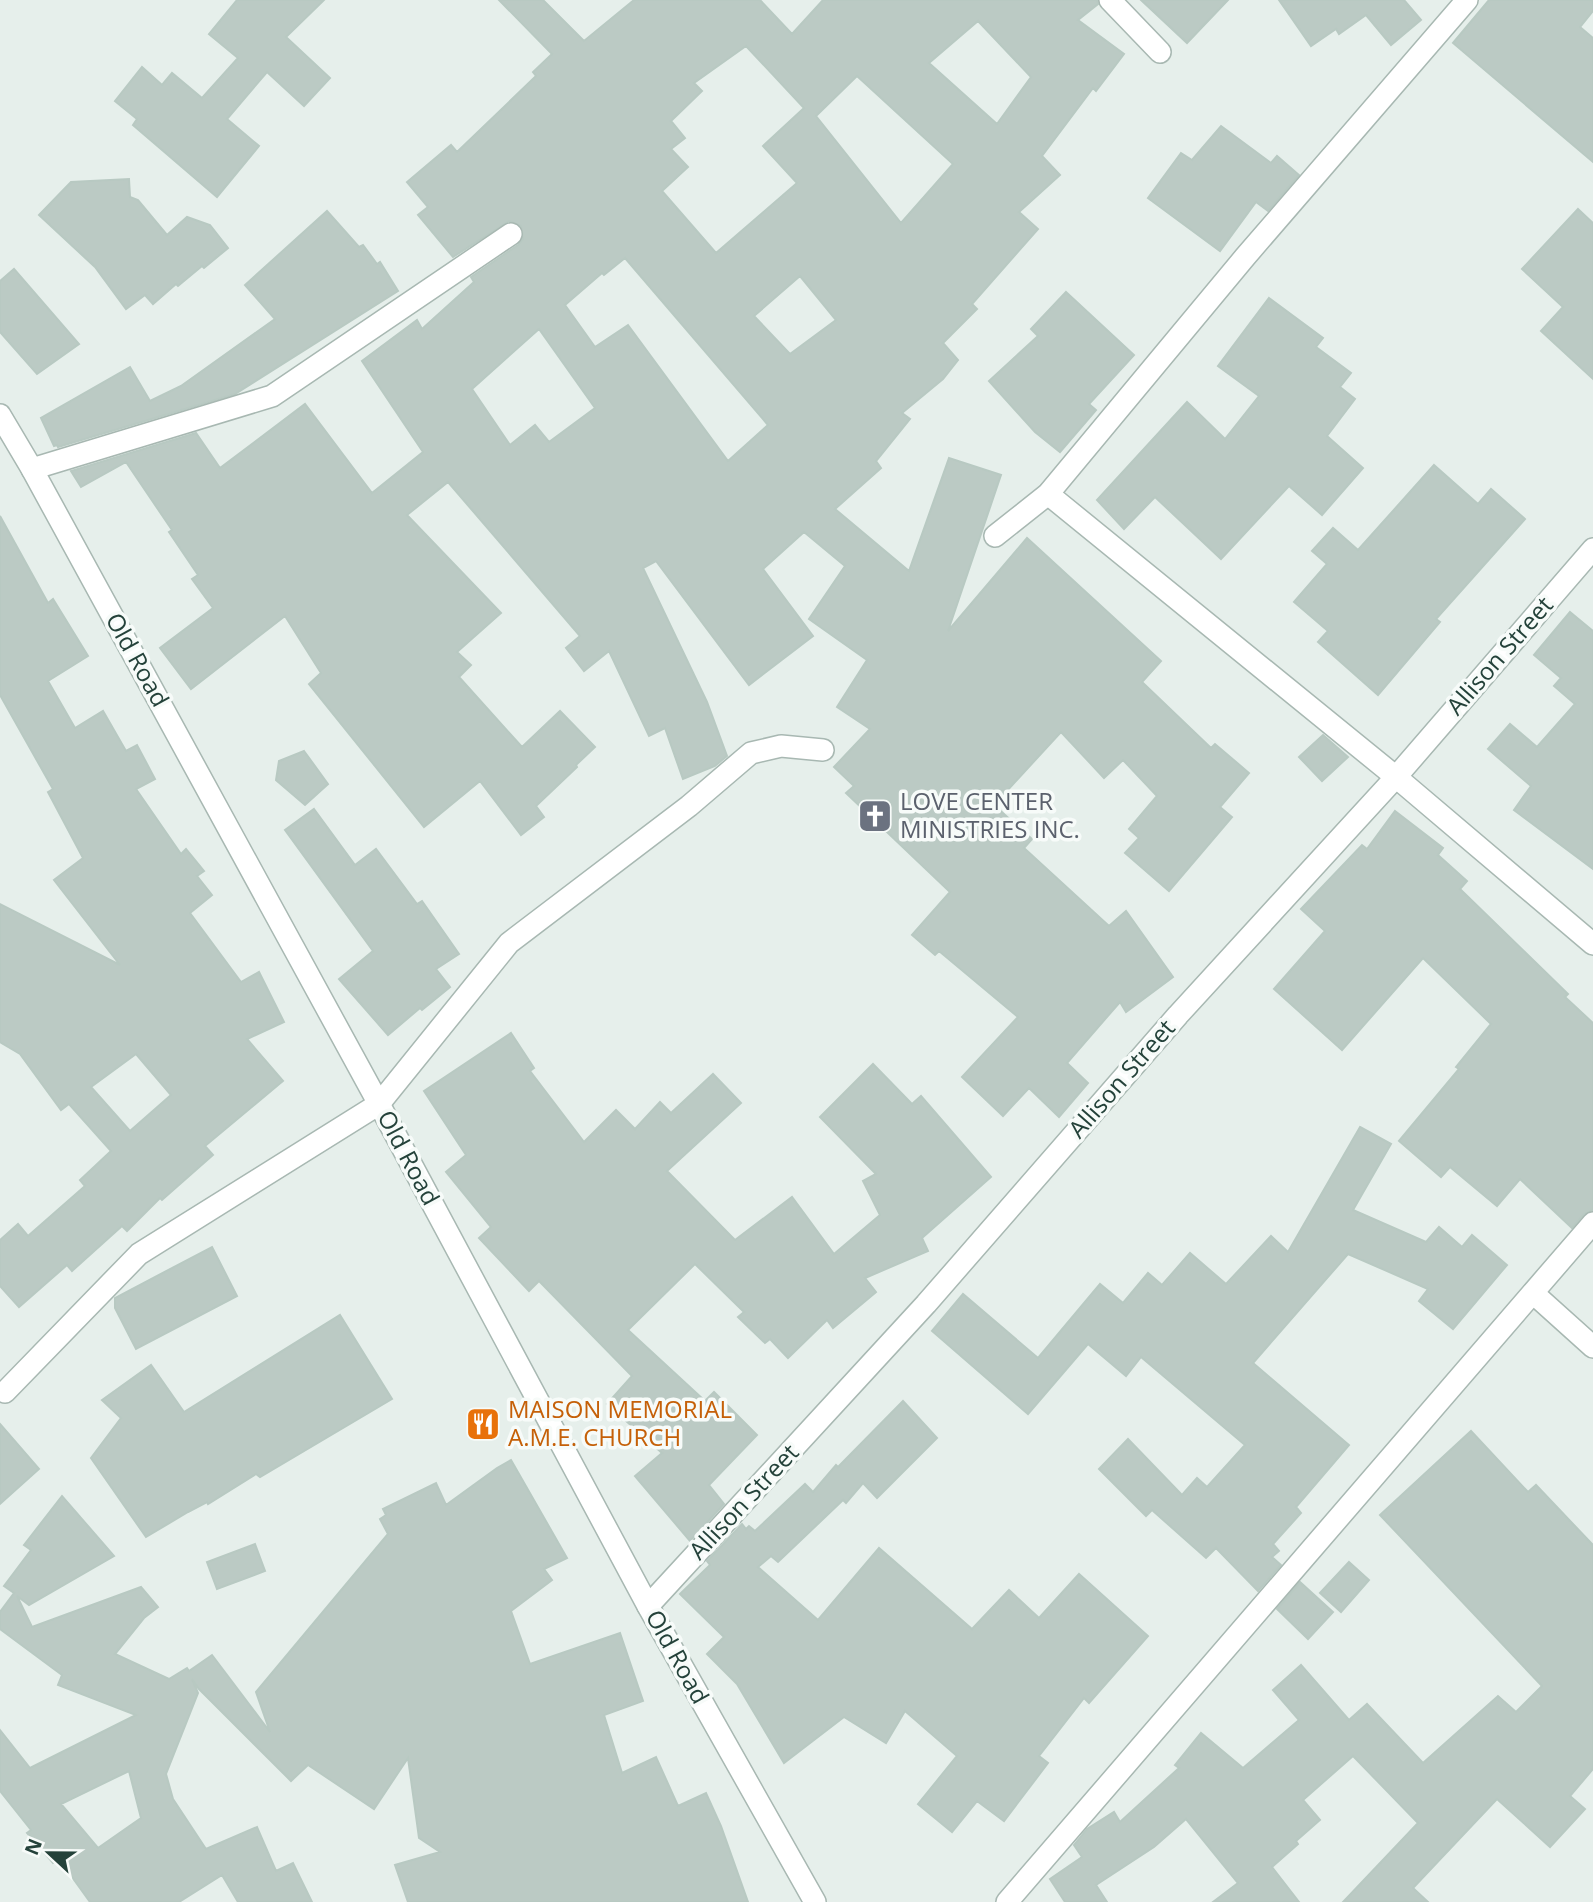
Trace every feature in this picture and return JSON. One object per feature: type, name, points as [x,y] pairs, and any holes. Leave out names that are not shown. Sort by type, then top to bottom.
[{"type":"street","points":[[1110,0],[1160,52]]},
{"type":"street","points":[[995,536],[1048,494],[1245,257],[1467,0]]},
{"type":"street","points":[[32,469],[272,396],[511,234]]},
{"type":"street","name":"Old Road","points":[[0,415],[379,1104],[648,1606],[815,1902]]},
{"type":"street","points":[[1048,494],[1396,777],[1593,944]]},
{"type":"street","name":"Allison Street","points":[[648,1606],[926,1304],[1178,1016],[1396,777],[1593,549]]},
{"type":"street","points":[[5,1392],[139,1254],[379,1104],[509,943],[689,806],[751,753],[782,746],[823,750]]},
{"type":"street","points":[[1007,1902],[1593,1223]]},
{"type":"street","points":[[1532,1293],[1593,1347]]},
{"type":"building","points":[[237,0],[324,0],[286,37],[330,78],[304,106],[267,72],[227,119],[259,146],[217,197],[133,125],[137,119],[115,101],[142,67],[162,85],[172,73],[202,98],[238,58],[209,34]]},
{"type":"building","points":[[499,0],[543,0],[584,41],[634,0],[760,0],[792,34],[823,0],[1097,0],[1098,4],[1078,20],[1124,54],[1096,91],[1093,88],[1042,156],[1060,175],[1019,212],[1038,229],[972,304],[977,309],[943,343],[958,360],[943,379],[902,413],[910,419],[876,461],[881,468],[835,509],[909,571],[949,458],[1001,475],[948,631],[1027,538],[1161,661],[1142,682],[1211,748],[1215,744],[1249,773],[1220,807],[1232,817],[1169,891],[1125,853],[1139,838],[1129,829],[1157,796],[1123,760],[1104,778],[1061,732],[994,805],[1032,839],[1024,848],[1109,926],[1126,911],[1173,977],[1126,1012],[1120,1002],[1067,1063],[1088,1083],[1059,1117],[1029,1088],[1003,1116],[962,1077],[1018,1017],[939,951],[935,955],[912,935],[950,892],[846,793],[854,786],[834,767],[870,729],[837,707],[867,660],[809,619],[845,566],[804,532],[763,569],[813,636],[749,685],[656,561],[643,568],[707,702],[727,756],[715,766],[683,779],[665,728],[649,736],[609,651],[584,671],[566,648],[580,636],[448,482],[407,515],[501,613],[457,652],[471,665],[459,677],[522,747],[560,711],[595,747],[536,806],[544,817],[521,835],[480,781],[424,827],[309,684],[321,673],[285,616],[191,689],[160,648],[213,608],[192,579],[198,575],[169,532],[172,530],[126,462],[81,487],[71,471],[196,433],[220,468],[305,404],[372,493],[423,452],[362,361],[417,320],[422,329],[474,282],[471,277],[523,239],[521,226],[509,221],[453,257],[418,215],[428,207],[407,182],[451,145],[457,152],[536,76],[533,72],[552,54]],"holes":[[[978,21],[1031,77],[997,124],[929,63]],[[746,46],[804,108],[763,146],[797,183],[716,253],[662,191],[688,167],[671,149],[685,138],[671,121],[702,91],[694,83]],[[857,76],[953,164],[901,223],[816,116]],[[625,258],[768,425],[728,461],[628,325],[595,347],[565,305],[602,273],[604,275]],[[800,276],[836,320],[790,354],[754,316]],[[539,329],[595,408],[549,442],[535,425],[510,445],[472,389]]]},
{"type":"building","points":[[1141,0],[1228,0],[1187,43]]},
{"type":"building","points":[[1279,0],[1404,0],[1421,20],[1391,45],[1366,15],[1339,34],[1336,29],[1311,46]]},
{"type":"building","points":[[1489,0],[1593,0],[1593,11],[1580,27],[1593,38],[1593,162],[1453,43]]},
{"type":"building","points":[[1221,126],[1271,163],[1277,156],[1299,175],[1268,211],[1256,202],[1220,251],[1148,198],[1181,153],[1192,160]]},
{"type":"building","points":[[129,179],[130,197],[138,200],[167,235],[187,217],[210,225],[228,248],[178,286],[176,284],[153,304],[145,295],[126,309],[95,267],[39,215],[71,182]]},
{"type":"building","points":[[1578,209],[1593,223],[1593,379],[1541,331],[1563,307],[1522,269]]},
{"type":"building","points":[[327,211],[359,247],[363,245],[377,264],[380,262],[398,291],[235,394],[54,446],[41,418],[130,367],[150,401],[181,386],[275,319],[245,285]]},
{"type":"building","points":[[14,269],[79,344],[37,374],[0,332],[0,281]]},
{"type":"building","points":[[1066,292],[1134,355],[1089,404],[1096,410],[1060,452],[1035,432],[989,381],[1038,336],[1031,329]]},
{"type":"building","points":[[1269,298],[1323,338],[1316,347],[1351,373],[1340,387],[1355,399],[1327,436],[1363,468],[1322,515],[1289,486],[1221,559],[1155,497],[1124,529],[1097,500],[1187,402],[1225,439],[1259,396],[1218,366]]},
{"type":"building","points":[[1434,465],[1478,504],[1491,489],[1525,519],[1436,619],[1440,622],[1378,695],[1318,642],[1328,631],[1294,602],[1327,564],[1312,551],[1333,528],[1358,550]]},
{"type":"building","points":[[0,516],[48,603],[53,599],[88,656],[48,681],[75,728],[103,711],[126,751],[137,745],[155,779],[136,789],[181,854],[186,849],[204,871],[197,876],[212,895],[190,913],[241,982],[259,972],[284,1022],[247,1039],[283,1081],[205,1146],[213,1155],[162,1200],[160,1198],[127,1231],[122,1226],[72,1271],[67,1265],[19,1307],[0,1286],[0,1240],[18,1224],[28,1236],[85,1186],[80,1180],[111,1151],[69,1104],[61,1110],[20,1054],[0,1042],[0,904],[120,965],[54,880],[83,858],[48,792],[53,789],[0,695]],"holes":[[[136,1054],[171,1095],[130,1131],[91,1087]]]},
{"type":"building","points":[[1570,612],[1593,631],[1593,869],[1514,810],[1531,786],[1488,749],[1510,724],[1537,747],[1575,704],[1554,686],[1561,678],[1534,655]]},
{"type":"building","points":[[1323,735],[1348,757],[1322,781],[1299,757]]},
{"type":"building","points":[[304,751],[328,784],[305,805],[276,780],[279,761]]},
{"type":"building","points":[[314,809],[355,865],[376,849],[417,904],[422,901],[459,954],[436,969],[450,987],[388,1035],[339,979],[373,951],[285,830]]},
{"type":"building","points":[[1395,811],[1443,848],[1438,855],[1467,881],[1460,889],[1568,994],[1565,997],[1593,1023],[1593,1210],[1584,1214],[1572,1228],[1520,1179],[1497,1206],[1450,1167],[1441,1177],[1399,1141],[1459,1069],[1456,1067],[1491,1024],[1423,958],[1342,1050],[1274,989],[1325,931],[1301,909],[1362,845],[1367,849]]},
{"type":"building","points":[[511,1033],[534,1068],[530,1071],[584,1142],[616,1110],[635,1129],[660,1102],[671,1113],[713,1074],[741,1103],[667,1171],[735,1240],[792,1197],[834,1254],[880,1215],[863,1181],[876,1174],[820,1117],[873,1064],[912,1104],[921,1096],[991,1177],[922,1238],[928,1251],[865,1278],[876,1292],[833,1328],[827,1320],[788,1358],[770,1339],[765,1343],[738,1317],[744,1312],[695,1264],[628,1330],[705,1401],[714,1392],[757,1435],[709,1485],[724,1504],[690,1541],[635,1476],[662,1453],[607,1404],[632,1376],[539,1281],[529,1291],[479,1238],[491,1227],[446,1172],[466,1155],[424,1091]]},
{"type":"building","points":[[1360,1127],[1391,1144],[1353,1210],[1426,1242],[1439,1227],[1462,1247],[1472,1235],[1507,1265],[1453,1329],[1419,1301],[1428,1289],[1348,1254],[1253,1363],[1349,1445],[1296,1507],[1301,1513],[1273,1544],[1279,1551],[1272,1557],[1281,1565],[1258,1591],[1216,1548],[1206,1558],[1152,1510],[1146,1516],[1099,1469],[1128,1439],[1182,1495],[1197,1478],[1207,1487],[1245,1445],[1141,1357],[1126,1376],[1088,1344],[1028,1414],[932,1331],[963,1294],[1038,1358],[1100,1284],[1123,1303],[1148,1273],[1162,1285],[1190,1253],[1226,1284],[1271,1236],[1288,1252]]},
{"type":"building","points":[[212,1247],[237,1296],[136,1349],[115,1308],[115,1298]]},
{"type":"building","points":[[340,1315],[392,1399],[260,1477],[256,1474],[208,1504],[207,1502],[188,1512],[146,1537],[91,1458],[121,1418],[102,1400],[151,1365],[184,1412]]},
{"type":"building","points":[[903,1401],[937,1438],[877,1498],[863,1483],[846,1503],[843,1500],[778,1562],[771,1556],[758,1567],[818,1620],[879,1548],[972,1629],[1009,1590],[1039,1618],[1079,1574],[1148,1636],[1089,1703],[1084,1698],[1039,1756],[1048,1763],[1004,1821],[977,1801],[952,1832],[918,1804],[957,1756],[905,1711],[886,1743],[844,1717],[784,1763],[737,1684],[707,1654],[724,1637],[680,1594],[710,1565],[707,1561],[742,1524],[746,1529],[749,1526],[755,1531],[805,1484],[813,1492],[836,1465],[838,1467]]},
{"type":"building","points":[[0,1424],[39,1469],[0,1504]]},
{"type":"building","points":[[1471,1431],[1528,1492],[1536,1485],[1593,1545],[1593,1769],[1570,1796],[1585,1809],[1550,1847],[1497,1799],[1413,1888],[1428,1902],[1343,1902],[1418,1823],[1353,1756],[1303,1800],[1320,1820],[1272,1867],[1299,1902],[1213,1902],[1238,1883],[1186,1819],[1154,1847],[1096,1885],[1107,1902],[1065,1902],[1050,1879],[1082,1857],[1074,1845],[1087,1829],[1114,1812],[1120,1822],[1179,1768],[1175,1765],[1201,1733],[1243,1768],[1299,1720],[1273,1690],[1301,1665],[1349,1720],[1367,1704],[1423,1763],[1498,1696],[1516,1712],[1542,1686],[1380,1515]]},
{"type":"building","points":[[511,1460],[567,1558],[544,1569],[552,1580],[511,1611],[530,1664],[620,1633],[643,1701],[604,1715],[622,1773],[656,1757],[678,1806],[706,1793],[721,1826],[748,1902],[408,1902],[395,1865],[440,1852],[419,1838],[408,1758],[374,1809],[308,1765],[291,1781],[192,1679],[198,1693],[166,1774],[173,1799],[206,1849],[257,1827],[276,1871],[293,1863],[312,1902],[238,1902],[222,1875],[179,1902],[90,1902],[59,1859],[53,1863],[27,1833],[31,1830],[0,1791],[0,1730],[30,1768],[136,1715],[58,1685],[62,1675],[0,1629],[0,1612],[14,1593],[4,1586],[31,1550],[24,1545],[62,1496],[114,1556],[29,1605],[17,1596],[32,1627],[141,1587],[158,1607],[144,1618],[115,1654],[169,1679],[187,1668],[189,1671],[212,1655],[270,1732],[256,1692],[388,1534],[380,1519],[386,1515],[383,1509],[436,1483],[446,1505]],"holes":[[[129,1771],[141,1818],[98,1848],[61,1804]]]},
{"type":"building","points":[[255,1544],[265,1571],[217,1589],[207,1562]]},
{"type":"building","points":[[1349,1562],[1369,1580],[1341,1612],[1320,1593]]},
{"type":"building","points":[[1300,1582],[1333,1612],[1308,1639],[1277,1609]]},
{"type":"place","name":"LOVE CENTER MINISTRIES INC.","points":[[875,816]]},
{"type":"place","name":"MAISON MEMORIAL A.M.E. CHURCH","points":[[483,1424]]}]
